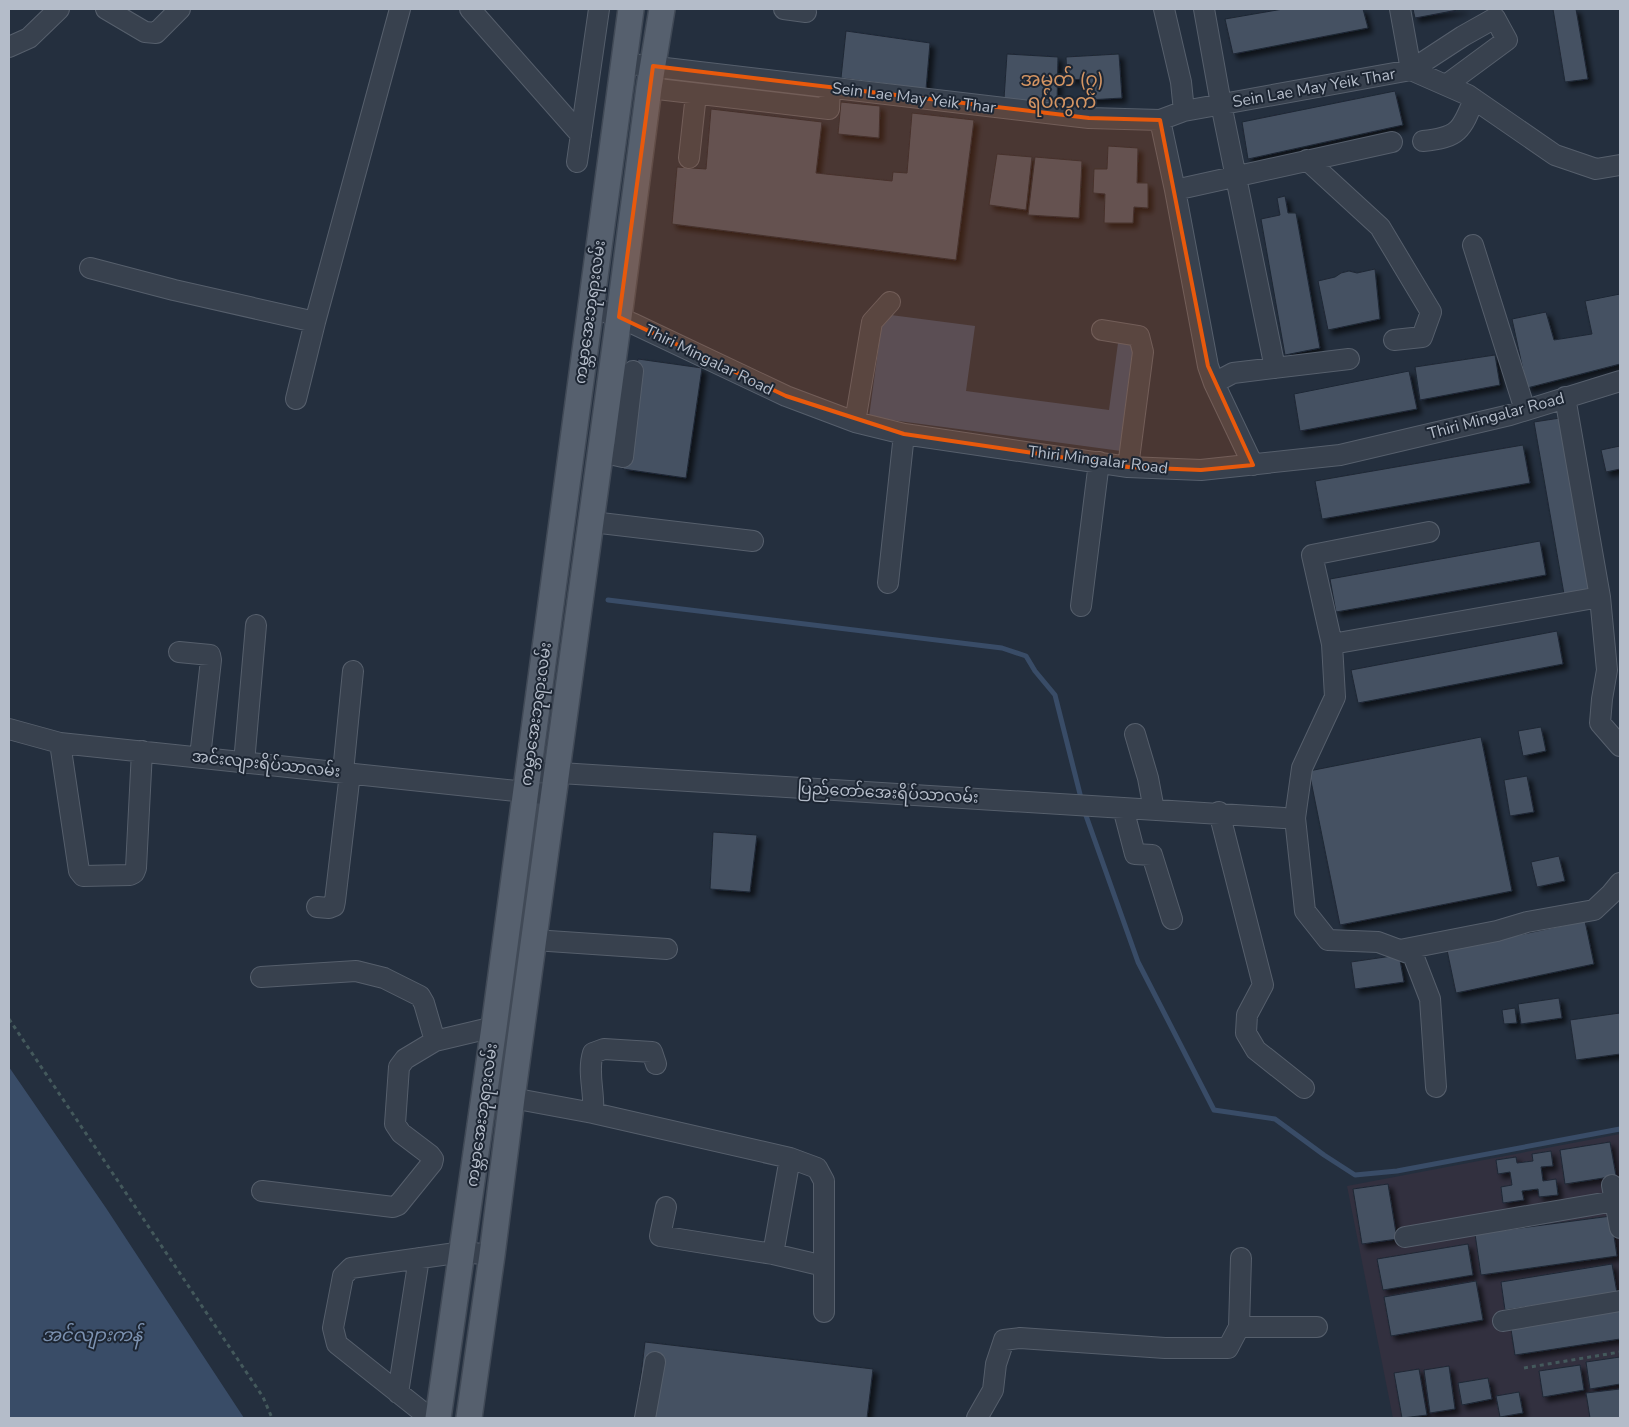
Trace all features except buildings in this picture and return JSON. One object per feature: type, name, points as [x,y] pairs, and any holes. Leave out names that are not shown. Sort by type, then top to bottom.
[{"type":"main road","name":"ကမ္ဘာအေးဘုရားလမ်း","points":[[438,1418],[494,1027],[631,9]]},
{"type":"main road","name":"ကမ္ဘာအေးဘုရားလမ်း","points":[[469,1418],[651,77],[662,9]]},
{"type":"main road","points":[[494,1027],[522,1030]]},
{"type":"street","points":[[9,47],[29,38],[59,9]]},
{"type":"street","points":[[106,9],[145,32],[156,33],[180,9]]},
{"type":"street","points":[[296,399],[400,9]]},
{"type":"street","points":[[470,9],[581,135]]},
{"type":"street","points":[[577,162],[599,9]]},
{"type":"street","points":[[784,9],[806,12]]},
{"type":"street","points":[[1164,9],[1181,82],[1184,111]]},
{"type":"street","points":[[1204,9],[1221,104],[1275,368]]},
{"type":"street","name":"Sein Lae May Yeik Thar","points":[[1400,9],[1412,70]]},
{"type":"street","points":[[1412,70],[1463,36],[1495,18],[1507,40],[1446,85]]},
{"type":"street","points":[[624,63],[651,77],[696,94],[829,109],[830,88]]},
{"type":"street","name":"Sein Lae May Yeik Thar","points":[[651,77],[830,88],[1089,118],[1160,120],[1184,111],[1412,70],[1474,99],[1555,155],[1596,169],[1620,165]]},
{"type":"street","points":[[689,158],[696,94]]},
{"type":"street","points":[[1423,141],[1438,140],[1452,135],[1464,124],[1474,99]]},
{"type":"street","points":[[1160,120],[1208,366],[1214,383],[1253,465]]},
{"type":"street","points":[[1175,190],[1392,142]]},
{"type":"street","points":[[1307,160],[1380,227],[1431,312],[1422,337],[1394,340]]},
{"type":"street","points":[[1473,245],[1525,410]]},
{"type":"street","points":[[90,268],[174,290],[315,322]]},
{"type":"street","points":[[855,422],[872,322],[890,302]]},
{"type":"street","name":"Thiri Mingalar Road","points":[[591,306],[619,317],[786,396],[855,422],[904,434],[1128,467],[1202,470],[1340,456],[1510,415],[1620,381]]},
{"type":"street","points":[[1102,330],[1139,336],[1143,352],[1128,467]]},
{"type":"street","points":[[1214,383],[1233,373],[1349,359]]},
{"type":"street","points":[[601,452],[623,457],[633,371]]},
{"type":"street","points":[[1565,397],[1600,597],[1607,670],[1600,723],[1620,746]]},
{"type":"street","points":[[888,583],[904,434]]},
{"type":"street","points":[[1081,606],[1099,462]]},
{"type":"street","points":[[592,522],[753,541]]},
{"type":"street","points":[[1429,532],[1312,555],[1332,644],[1335,697],[1302,768],[1295,818],[1305,911],[1328,940],[1378,942],[1413,955],[1430,999],[1436,1087]]},
{"type":"street","points":[[1332,644],[1600,597]]},
{"type":"street","points":[[244,762],[256,625]]},
{"type":"street","points":[[179,652],[203,653],[210,655],[211,660],[200,757]]},
{"type":"street","points":[[317,907],[329,908],[334,906],[335,901],[353,671]]},
{"type":"street","name":"အင်းလျားရိပ်သာလမ်း","points":[[9,729],[60,742],[244,762],[346,772],[556,784]]},
{"type":"street","points":[[1135,734],[1148,778],[1154,810]]},
{"type":"street","points":[[60,742],[79,871],[83,876],[130,875],[134,873],[136,868],[142,751]]},
{"type":"street","name":"ပြည်တော်အေးရိပ်သာလမ်း","points":[[556,784],[1218,812],[1284,818]]},
{"type":"street","points":[[1123,808],[1135,854],[1152,855],[1172,919]]},
{"type":"street","points":[[1218,812],[1263,985],[1247,1015],[1246,1032],[1256,1050],[1304,1088]]},
{"type":"street","points":[[1400,950],[1497,931],[1527,922],[1594,910],[1620,883]]},
{"type":"street","points":[[534,940],[667,950]]},
{"type":"street","points":[[261,977],[356,972],[384,978],[420,996],[424,1003],[435,1041]]},
{"type":"street","points":[[262,1192],[393,1207],[398,1205],[432,1163],[433,1159],[401,1133],[394,1124],[400,1067],[405,1059],[435,1041],[494,1027]]},
{"type":"street","points":[[593,1113],[594,1100],[590,1062],[593,1053],[604,1049],[652,1052],[656,1064]]},
{"type":"street","points":[[512,1098],[593,1113],[790,1158],[817,1168],[824,1182],[824,1312]]},
{"type":"street","points":[[773,1254],[790,1158]]},
{"type":"street","points":[[1405,1237],[1614,1193],[1620,1228]]},
{"type":"street","points":[[666,1207],[660,1236],[773,1254],[824,1266]]},
{"type":"street","points":[[430,1418],[337,1344],[333,1328],[343,1276],[351,1268],[419,1258],[463,1252],[492,1255]]},
{"type":"street","points":[[398,1393],[419,1258]]},
{"type":"street","points":[[977,1418],[993,1390],[996,1364],[1004,1340],[1020,1338],[1165,1348],[1228,1348],[1239,1327],[1241,1258]]},
{"type":"street","points":[[1503,1321],[1620,1301]]},
{"type":"street","points":[[1239,1327],[1318,1327]]},
{"type":"street","points":[[645,1418],[654,1362]]},
{"type":"path","points":[[9,1019],[263,1397],[272,1418]]},
{"type":"path","points":[[1524,1368],[1620,1352]]},
{"type":"highlighted area","points":[[653,66],[1089,118],[1160,120],[1208,366],[1253,465],[1201,470],[1128,467],[904,434],[786,396],[619,317]]},
{"type":"shaded area","points":[[1620,1134],[1620,1418],[1393,1418],[1347,1186]]},
{"type":"water","points":[[883,314],[975,326],[966,391],[1109,410],[1118,343],[1135,345],[1121,451],[869,417]]},
{"type":"water","name":"အင်လျားကန်","points":[[9,1067],[106,1208],[244,1418],[9,1418]]},
{"type":"waterway","points":[[608,600],[1002,648],[1026,656],[1035,671],[1055,695],[1082,802]]},
{"type":"waterway","points":[[1084,810],[1138,962],[1214,1110],[1275,1119],[1355,1175],[1397,1171],[1620,1129]]},
{"type":"district","name":"အမှတ် (၇) ရပ်ကွက်","points":[[1062,91]]}]
